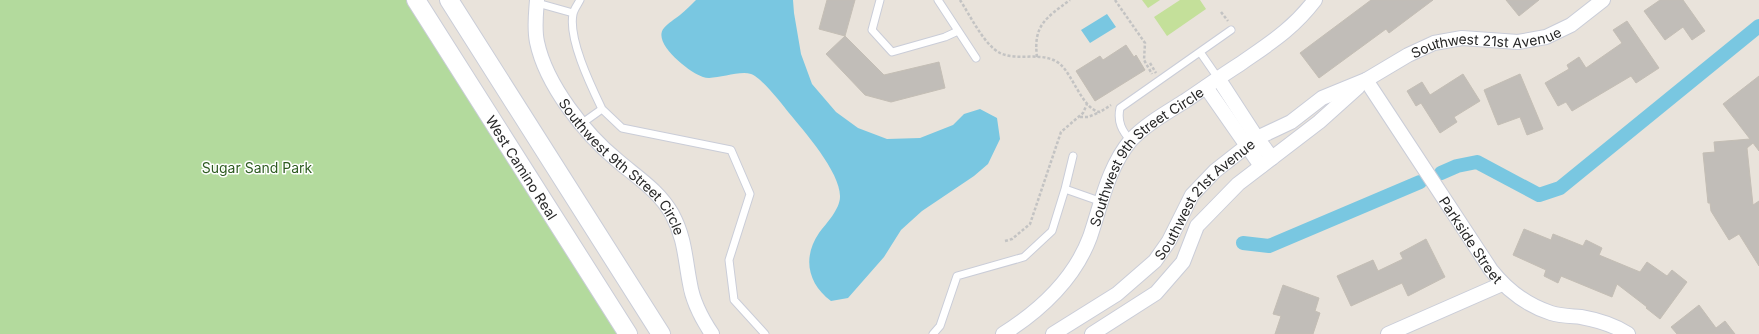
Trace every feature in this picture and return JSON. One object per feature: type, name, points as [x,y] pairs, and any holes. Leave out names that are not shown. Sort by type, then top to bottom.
[{"type":"street","name":"West Camino Real","points":[[416,0],[628,334]]},
{"type":"street","name":"West Camino Real","points":[[449,0],[662,334]]},
{"type":"street","name":"Southwest 9th Street Circle","points":[[1003,334],[1036,311],[1067,278],[1083,252],[1116,163],[1131,141],[1152,122],[1206,87],[1291,28],[1302,18],[1315,0]]},
{"type":"street","name":"Southwest 21st Avenue","points":[[1053,334],[1117,294],[1155,261],[1169,242],[1192,195],[1215,171],[1252,142],[1291,122],[1322,98],[1366,80],[1421,48],[1448,40],[1476,38],[1518,42],[1546,37],[1571,25],[1603,0]]},
{"type":"street","name":"Southwest 9th Street Circle","points":[[537,2],[535,28],[540,55],[552,80],[581,124],[599,144],[653,189],[671,213],[683,240],[694,298],[699,312],[712,334]]},
{"type":"street","points":[[1218,78],[1252,142]]},
{"type":"street","name":"Southwest 21st Avenue","points":[[1092,334],[1156,293],[1183,262],[1197,226],[1238,184],[1319,122],[1366,80]]},
{"type":"street","name":"Parkside Street","points":[[1366,80],[1487,264],[1502,284],[1515,295],[1538,308],[1558,314],[1595,320],[1628,334]]},
{"type":"street","points":[[1206,87],[1252,142],[1266,162]]},
{"type":"street","points":[[1388,334],[1502,284]]},
{"type":"lane","points":[[580,0],[574,13],[573,25],[582,66],[602,109],[622,128],[731,150],[750,194],[729,260],[734,300],[765,334]]},
{"type":"lane","points":[[880,0],[872,30],[892,52],[945,37],[958,31]]},
{"type":"lane","points":[[938,0],[976,58]]},
{"type":"lane","points":[[537,2],[574,13]]},
{"type":"lane","points":[[1131,141],[1122,132],[1118,114],[1120,108],[1200,52],[1230,26]]},
{"type":"lane","points":[[1200,52],[1218,78]]},
{"type":"lane","points":[[581,124],[602,109]]},
{"type":"lane","points":[[933,334],[940,326],[957,276],[1024,257],[1052,231],[1073,156]]},
{"type":"lane","points":[[1065,189],[1102,202]]},
{"type":"path","points":[[960,0],[992,47],[1000,53],[1008,55],[1044,57],[1059,64],[1072,78],[1092,109],[1100,112]]},
{"type":"path","points":[[1037,57],[1036,46],[1038,31],[1043,23],[1070,0]]},
{"type":"path","points":[[1115,0],[1145,43],[1144,60],[1153,75],[1152,78]]},
{"type":"path","points":[[1221,12],[1230,26]]},
{"type":"path","points":[[1080,117],[1088,117],[1100,112],[1117,101]]},
{"type":"path","points":[[1005,241],[1012,239],[1030,224],[1062,132],[1080,117],[1087,103]]},
{"type":"green space","name":"Sugar Sand Park","points":[[0,0],[410,0],[617,334],[0,334]]},
{"type":"green space","points":[[1142,0],[1160,0],[1148,8]]},
{"type":"green space","points":[[1180,0],[1200,0],[1206,9],[1167,36],[1154,17]]},
{"type":"water","points":[[696,0],[793,0],[801,54],[812,84],[836,112],[858,128],[887,139],[920,138],[953,125],[964,114],[980,109],[997,118],[1000,139],[988,164],[974,176],[922,211],[901,230],[884,257],[848,298],[831,301],[817,287],[810,270],[809,261],[810,252],[814,242],[838,206],[840,197],[839,187],[835,176],[803,130],[771,91],[755,76],[740,73],[713,78],[703,77],[682,64],[667,49],[661,34],[664,28]]},
{"type":"water","points":[[1107,14],[1116,27],[1090,43],[1081,30]]},
{"type":"building","points":[[827,0],[855,0],[845,36],[819,29]]},
{"type":"building","points":[[1371,0],[1433,0],[1389,33],[1386,29],[1319,78],[1300,53]]},
{"type":"building","points":[[1506,0],[1539,0],[1519,16]]},
{"type":"building","points":[[1660,0],[1683,0],[1705,31],[1692,40],[1683,27],[1665,40],[1644,11]]},
{"type":"building","points":[[1627,21],[1659,68],[1636,83],[1631,76],[1572,111],[1566,102],[1558,106],[1545,83],[1569,69],[1567,65],[1579,57],[1586,68],[1622,43],[1613,30]]},
{"type":"building","points":[[845,36],[884,75],[939,62],[945,88],[891,102],[865,95],[826,54]]},
{"type":"building","points":[[1126,45],[1134,57],[1136,55],[1145,70],[1095,101],[1076,71],[1100,56],[1103,60]]},
{"type":"building","points":[[1463,74],[1480,101],[1454,117],[1457,122],[1440,133],[1421,103],[1416,106],[1407,91],[1422,82],[1430,95]]},
{"type":"building","points":[[1520,74],[1543,129],[1527,135],[1520,117],[1498,125],[1484,90]]},
{"type":"building","points":[[1759,76],[1759,151],[1753,143],[1747,148],[1753,205],[1759,201],[1759,266],[1739,234],[1729,240],[1711,211],[1710,203],[1708,203],[1703,153],[1715,152],[1714,142],[1750,139],[1723,104]]},
{"type":"building","points":[[1524,229],[1551,240],[1553,234],[1583,246],[1586,240],[1602,248],[1599,255],[1640,272],[1647,262],[1667,276],[1672,270],[1687,282],[1660,319],[1617,284],[1612,297],[1561,276],[1558,283],[1544,276],[1546,270],[1513,255]]},
{"type":"building","points":[[1426,239],[1445,277],[1408,296],[1402,283],[1351,306],[1337,276],[1373,260],[1378,271],[1403,259],[1400,253]]},
{"type":"building","points":[[1283,285],[1319,298],[1315,311],[1320,313],[1313,334],[1275,334],[1281,316],[1273,314]]},
{"type":"building","points":[[1699,305],[1716,328],[1725,321],[1735,334],[1677,334],[1671,327]]},
{"type":"waterway","points":[[1441,173],[1457,166],[1477,162],[1539,195],[1560,188],[1759,26]]},
{"type":"waterway","points":[[1243,243],[1269,246],[1420,182]]}]
